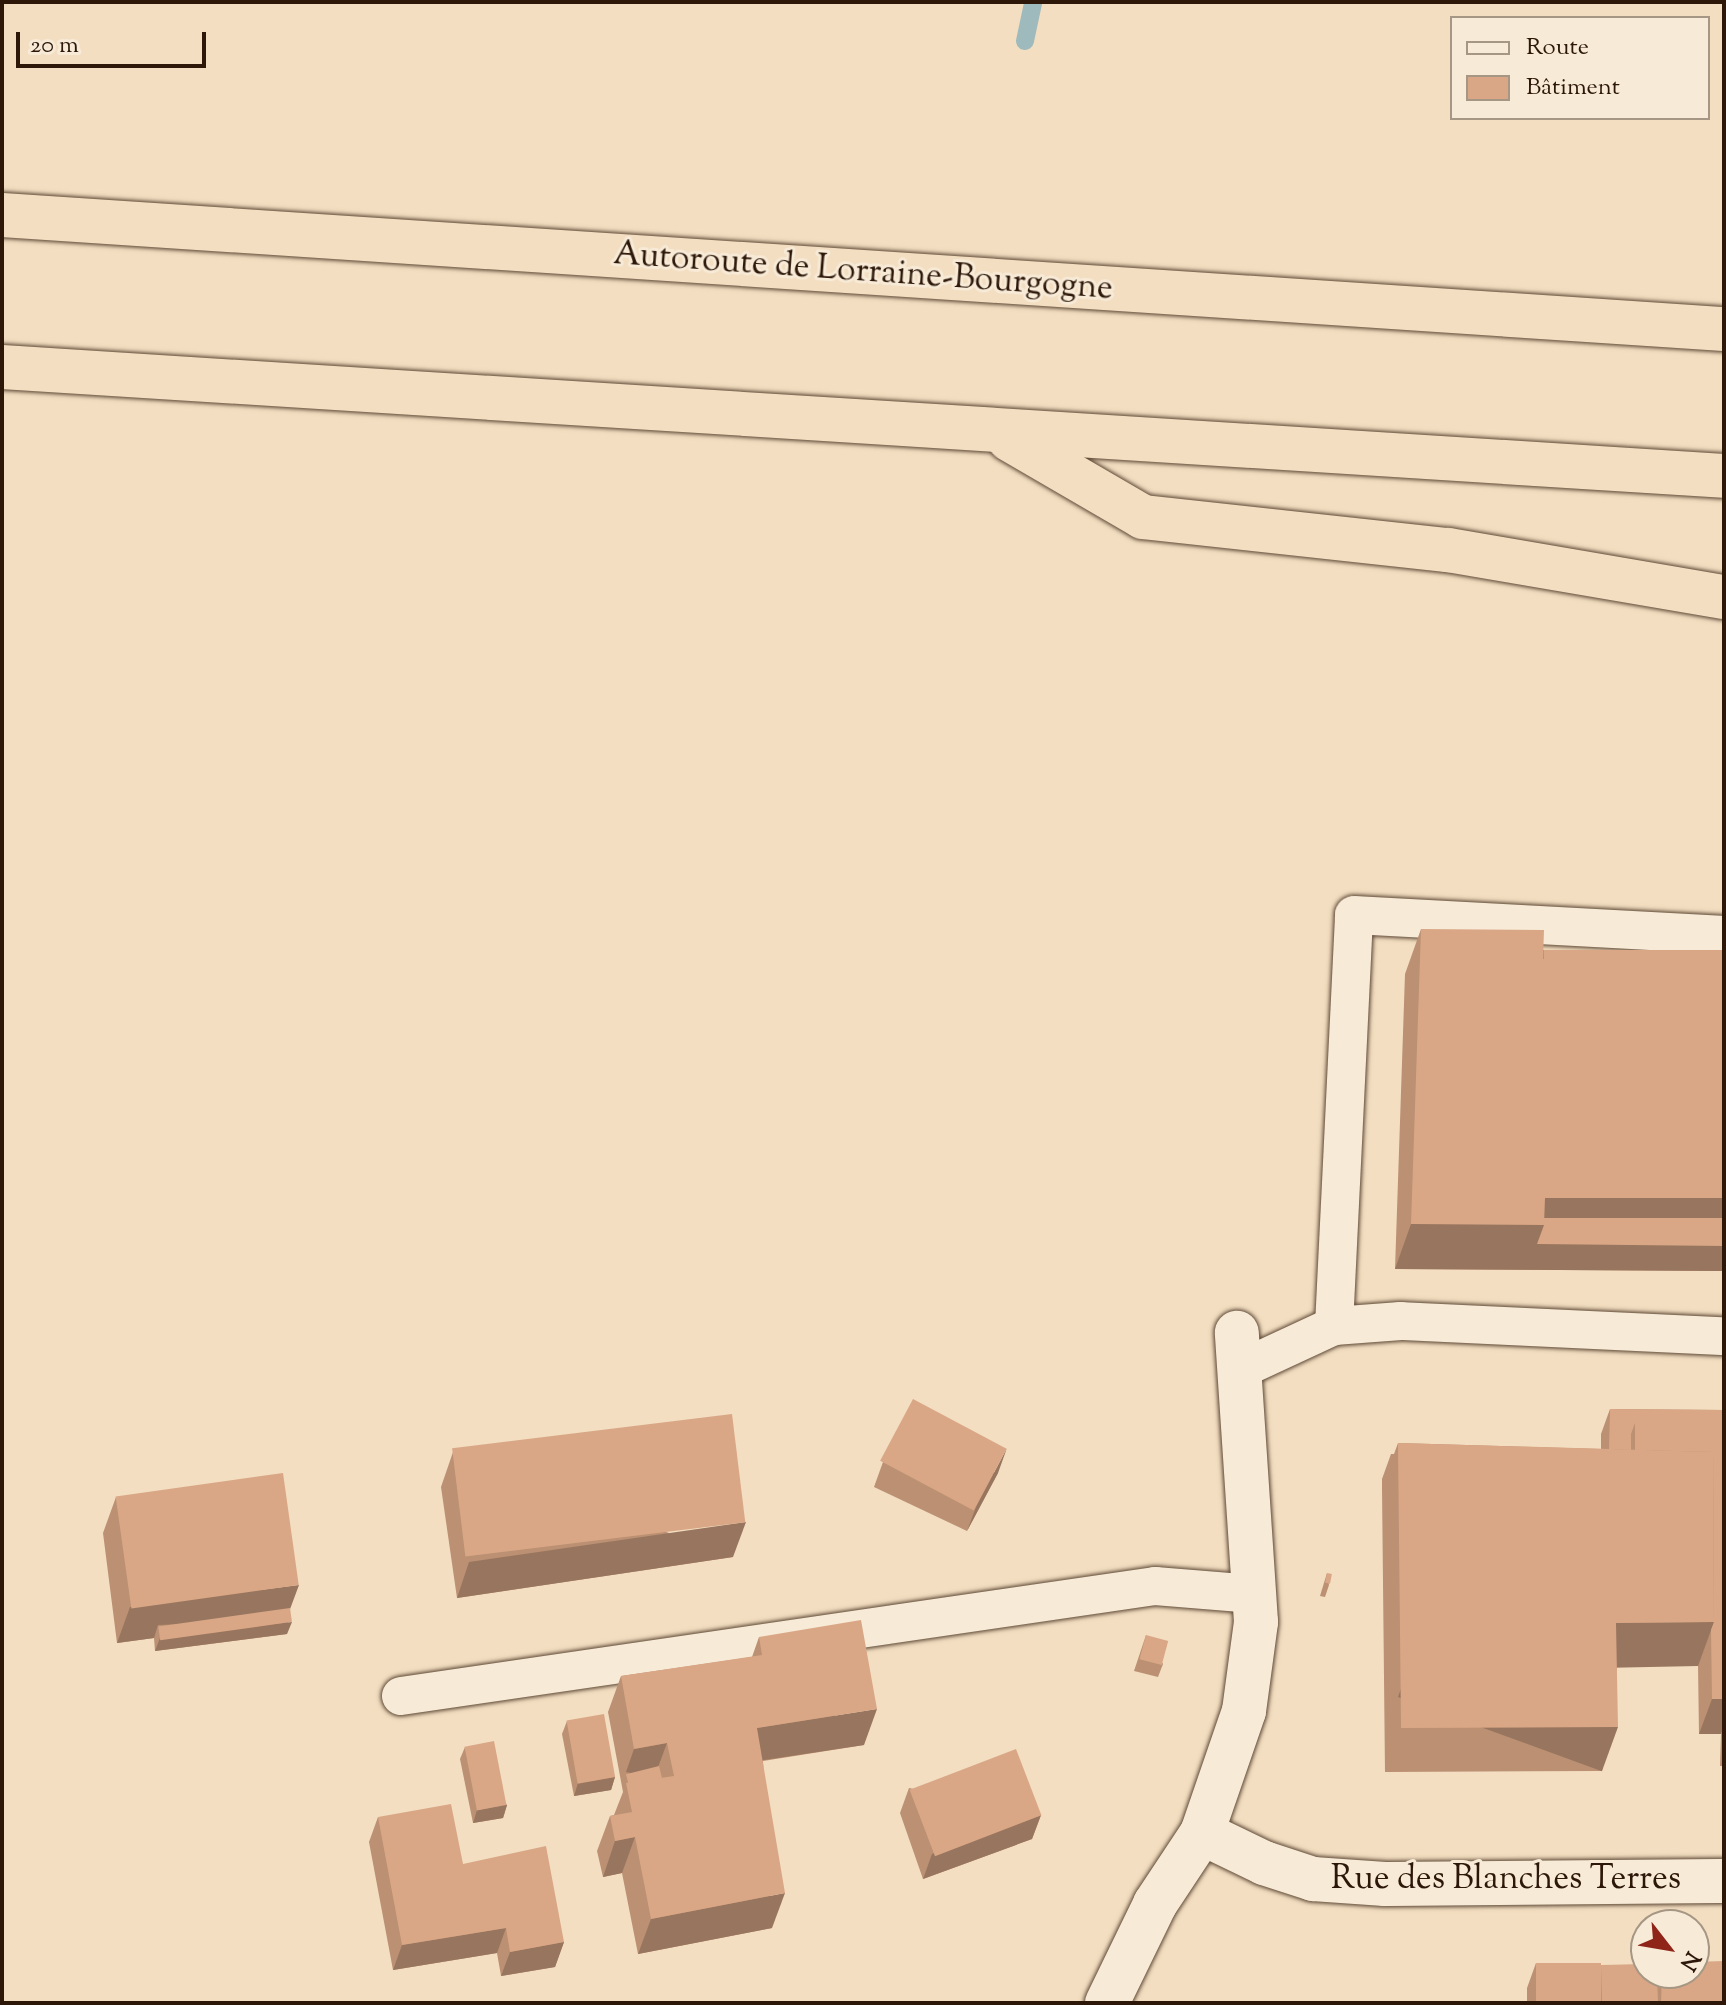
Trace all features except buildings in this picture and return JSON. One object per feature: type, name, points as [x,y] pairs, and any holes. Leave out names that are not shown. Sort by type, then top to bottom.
[{"type":"highway","name":"Autoroute de Lorraine-Bourgogne","points":[[2,215],[1724,329]]},
{"type":"highway","points":[[2,367],[1000,434],[1724,476]]},
{"type":"highway","points":[[1000,434],[1143,517],[1448,550],[1724,597]]},
{"type":"street","points":[[1107,2003],[1155,1904],[1202,1833],[1244,1711],[1254,1594],[1238,1351]]},
{"type":"street","name":"Rue des Blanches Terres","points":[[1202,1833],[1264,1863],[1313,1879],[1385,1884],[1724,1881]]},
{"type":"lane","points":[[1334,1326],[1354,915],[1724,935]]},
{"type":"lane","points":[[1238,1351],[1334,1326],[1401,1321],[1724,1336]]},
{"type":"lane","points":[[401,1696],[1155,1586],[1254,1594]]},
{"type":"waterway","points":[[1025,41],[1033,2]]}]
